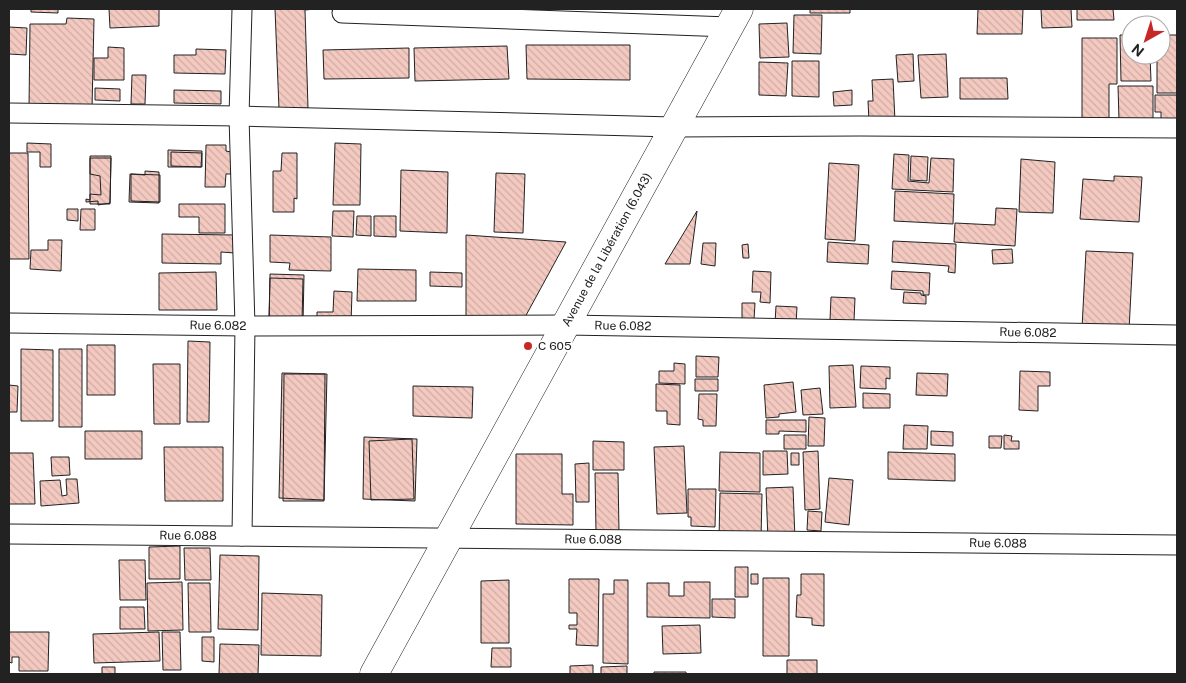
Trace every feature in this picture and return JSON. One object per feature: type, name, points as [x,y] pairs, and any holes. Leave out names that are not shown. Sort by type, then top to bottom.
[{"type":"main road","name":"Avenue de la Libération (6.043)","points":[[374,674],[734,18]]},
{"type":"street","points":[[242,9],[238,116],[244,326],[242,536]]},
{"type":"street","points":[[342,13],[734,18]]},
{"type":"street","points":[[9,113],[238,116],[673,128],[870,126],[1177,128]]},
{"type":"street","name":"Rue 6.082","points":[[9,323],[244,326],[565,326],[1177,335]]},
{"type":"street","name":"Rue 6.088","points":[[9,534],[1177,545]]},
{"type":"building","points":[[31,9],[58,9],[58,13],[31,12]]},
{"type":"building","points":[[109,9],[159,9],[159,26],[110,28]]},
{"type":"building","points":[[275,9],[316,9],[305,10],[308,108],[279,109]]},
{"type":"building","points":[[810,9],[850,9],[850,13],[810,13]]},
{"type":"building","points":[[978,9],[1023,9],[1022,34],[977,34]]},
{"type":"building","points":[[1041,9],[1071,9],[1072,27],[1042,28]]},
{"type":"building","points":[[1077,9],[1113,9],[1114,20],[1077,20]]},
{"type":"building","points":[[794,15],[822,15],[821,54],[793,53]]},
{"type":"building","points":[[67,18],[94,19],[92,109],[29,108],[30,24],[66,24]]},
{"type":"building","points":[[787,23],[789,57],[760,58],[759,24]]},
{"type":"building","points":[[9,27],[27,28],[26,55],[9,54]]},
{"type":"building","points":[[1120,35],[1121,65],[1150,65],[1151,81],[1121,81]]},
{"type":"building","points":[[1171,35],[1177,35],[1177,93],[1157,93],[1157,65],[1171,65]]},
{"type":"building","points":[[1082,38],[1117,38],[1117,84],[1109,84],[1109,118],[1082,118]]},
{"type":"building","points":[[526,45],[630,45],[630,80],[527,79]]},
{"type":"building","points":[[507,46],[509,79],[415,81],[414,48]]},
{"type":"building","points":[[108,47],[124,48],[124,80],[94,80],[94,58],[108,58]]},
{"type":"building","points":[[409,48],[409,78],[324,79],[323,50]]},
{"type":"building","points":[[196,49],[226,50],[225,74],[174,73],[174,55],[196,55]]},
{"type":"building","points":[[913,54],[914,81],[898,82],[896,55]]},
{"type":"building","points":[[946,54],[948,97],[921,98],[918,55]]},
{"type":"building","points":[[792,61],[819,61],[819,97],[792,96]]},
{"type":"building","points":[[759,62],[788,63],[786,96],[759,95]]},
{"type":"building","points":[[132,75],[146,75],[145,104],[131,104]]},
{"type":"building","points":[[960,78],[1007,78],[1008,99],[960,99]]},
{"type":"building","points":[[893,79],[895,121],[869,122],[868,101],[873,101],[872,80]]},
{"type":"building","points":[[1118,86],[1153,86],[1153,120],[1119,120]]},
{"type":"building","points":[[95,88],[120,89],[120,101],[95,100]]},
{"type":"building","points":[[174,90],[221,91],[221,104],[174,103]]},
{"type":"building","points":[[852,90],[852,105],[834,106],[833,92]]},
{"type":"building","points":[[1155,95],[1177,95],[1177,120],[1161,120],[1161,112],[1155,112]]},
{"type":"building","points":[[27,143],[51,144],[51,167],[40,167],[40,152],[27,152]]},
{"type":"building","points":[[335,143],[361,144],[360,205],[333,205]]},
{"type":"building","points":[[206,145],[226,145],[226,151],[231,152],[231,174],[226,174],[225,187],[205,187]]},
{"type":"building","points":[[168,150],[202,151],[201,167],[168,167]]},
{"type":"building","points":[[171,152],[202,153],[202,167],[171,166]]},
{"type":"building","points":[[9,153],[28,153],[29,259],[9,259]]},
{"type":"building","points":[[282,153],[297,153],[297,199],[294,198],[294,212],[273,212],[273,171],[281,171]]},
{"type":"building","points":[[894,154],[909,155],[908,181],[929,183],[931,158],[954,159],[953,192],[892,189]]},
{"type":"building","points":[[90,156],[111,156],[110,203],[98,205],[98,201],[86,202],[86,199],[90,200],[90,194],[101,195],[100,176],[90,174]]},
{"type":"building","points":[[911,156],[928,157],[927,181],[910,180]]},
{"type":"building","points":[[90,158],[111,158],[110,204],[90,204]]},
{"type":"building","points":[[1021,159],[1055,162],[1053,213],[1019,212]]},
{"type":"building","points":[[829,163],[859,165],[855,241],[825,239]]},
{"type":"building","points":[[401,170],[448,172],[447,233],[400,231]]},
{"type":"building","points":[[145,171],[159,172],[159,203],[129,202],[130,174],[145,175]]},
{"type":"building","points":[[496,173],[525,174],[523,233],[494,232]]},
{"type":"building","points":[[131,174],[160,175],[160,202],[131,201]]},
{"type":"building","points":[[1114,176],[1142,177],[1139,222],[1080,219],[1083,179],[1114,181]]},
{"type":"building","points":[[895,191],[954,194],[953,224],[894,221]]},
{"type":"building","points":[[179,204],[225,204],[225,233],[199,233],[199,217],[179,217]]},
{"type":"building","points":[[996,208],[1017,209],[1015,246],[954,242],[955,223],[995,225]]},
{"type":"building","points":[[67,209],[78,209],[78,221],[67,220]]},
{"type":"building","points":[[81,209],[95,209],[95,230],[80,230]]},
{"type":"building","points":[[333,211],[354,211],[353,237],[332,236]]},
{"type":"building","points":[[697,211],[690,264],[665,264]]},
{"type":"building","points":[[357,216],[371,216],[371,236],[356,235]]},
{"type":"building","points":[[374,216],[396,216],[396,237],[374,236]]},
{"type":"building","points":[[162,234],[235,235],[235,253],[221,252],[221,264],[162,263]]},
{"type":"building","points":[[270,235],[331,237],[331,271],[289,270],[290,263],[270,262]]},
{"type":"building","points":[[466,235],[566,242],[524,319],[466,317]]},
{"type":"building","points":[[48,240],[62,240],[61,271],[30,269],[31,250],[48,250]]},
{"type":"building","points":[[893,241],[956,244],[955,273],[948,272],[949,266],[892,262]]},
{"type":"building","points":[[828,242],[869,245],[868,264],[827,262]]},
{"type":"building","points":[[703,243],[716,243],[715,266],[701,264]]},
{"type":"building","points":[[748,244],[749,258],[743,258],[742,245]]},
{"type":"building","points":[[1012,249],[1013,263],[993,264],[992,250]]},
{"type":"building","points":[[1086,251],[1133,253],[1129,330],[1082,328]]},
{"type":"building","points":[[358,269],[416,270],[416,301],[357,301]]},
{"type":"building","points":[[753,271],[771,272],[770,303],[760,302],[761,292],[752,292]]},
{"type":"building","points":[[892,271],[930,273],[929,295],[923,295],[923,291],[891,289]]},
{"type":"building","points":[[216,272],[217,310],[159,310],[159,273]]},
{"type":"building","points":[[430,272],[462,273],[462,287],[430,286]]},
{"type":"building","points":[[270,274],[304,275],[303,323],[269,322]]},
{"type":"building","points":[[270,278],[303,279],[302,322],[269,321]]},
{"type":"building","points":[[334,291],[352,292],[351,324],[317,323],[317,312],[333,312]]},
{"type":"building","points":[[904,292],[921,293],[921,295],[926,296],[926,304],[903,303]]},
{"type":"building","points":[[831,297],[855,298],[854,321],[830,320]]},
{"type":"building","points":[[742,303],[755,303],[754,320],[742,319]]},
{"type":"building","points":[[776,306],[797,307],[796,324],[775,323]]},
{"type":"building","points":[[188,341],[210,342],[209,422],[187,422]]},
{"type":"building","points":[[87,345],[115,345],[115,395],[87,395]]},
{"type":"building","points":[[21,349],[53,350],[53,421],[21,421]]},
{"type":"building","points":[[59,349],[82,349],[82,427],[59,427]]},
{"type":"building","points":[[696,356],[719,357],[718,377],[696,377]]},
{"type":"building","points":[[674,363],[685,364],[685,384],[659,383],[659,371],[674,371]]},
{"type":"building","points":[[153,364],[180,364],[180,424],[154,424]]},
{"type":"building","points":[[853,365],[856,407],[830,408],[829,366]]},
{"type":"building","points":[[861,366],[890,367],[890,379],[886,378],[886,389],[860,388]]},
{"type":"building","points":[[1020,371],[1050,372],[1050,386],[1038,386],[1038,411],[1019,410]]},
{"type":"building","points":[[282,373],[327,374],[324,500],[279,498]]},
{"type":"building","points":[[917,373],[948,374],[947,396],[916,395]]},
{"type":"building","points":[[284,374],[325,374],[324,501],[283,501]]},
{"type":"building","points":[[695,379],[718,379],[718,391],[695,391]]},
{"type":"building","points":[[793,382],[796,412],[779,414],[779,417],[766,418],[764,385]]},
{"type":"building","points":[[656,384],[680,385],[680,425],[667,424],[667,411],[656,411]]},
{"type":"building","points":[[9,385],[18,386],[17,412],[9,412]]},
{"type":"building","points":[[413,386],[473,387],[472,418],[413,416]]},
{"type":"building","points":[[820,388],[823,414],[803,415],[801,390]]},
{"type":"building","points":[[863,393],[890,394],[890,408],[863,408]]},
{"type":"building","points":[[699,394],[717,394],[716,426],[703,426],[703,420],[698,419]]},
{"type":"building","points":[[809,417],[825,418],[824,446],[808,446]]},
{"type":"building","points":[[766,420],[806,420],[806,432],[779,431],[779,434],[766,434]]},
{"type":"building","points":[[904,425],[928,426],[927,449],[903,449]]},
{"type":"building","points":[[85,431],[142,431],[142,459],[85,459]]},
{"type":"building","points":[[931,431],[953,432],[953,446],[931,445]]},
{"type":"building","points":[[784,435],[806,435],[806,449],[784,449]]},
{"type":"building","points":[[1004,435],[1012,436],[1011,441],[1019,441],[1019,449],[1004,449]]},
{"type":"building","points":[[989,436],[1002,436],[1001,448],[989,448]]},
{"type":"building","points":[[364,437],[417,439],[415,501],[363,499]]},
{"type":"building","points":[[412,439],[414,499],[371,500],[369,441]]},
{"type":"building","points":[[593,441],[624,442],[624,470],[593,470]]},
{"type":"building","points":[[684,446],[687,513],[657,514],[654,447]]},
{"type":"building","points":[[164,447],[223,447],[223,501],[165,501]]},
{"type":"building","points":[[763,451],[787,451],[788,474],[763,475]]},
{"type":"building","points":[[818,451],[820,509],[805,510],[803,452]]},
{"type":"building","points":[[720,452],[760,453],[760,492],[719,491]]},
{"type":"building","points":[[888,452],[955,454],[955,481],[888,479]]},
{"type":"building","points":[[9,453],[33,453],[35,504],[9,504]]},
{"type":"building","points":[[791,453],[799,453],[799,465],[791,465]]},
{"type":"building","points":[[516,454],[562,454],[562,494],[573,494],[573,525],[516,524]]},
{"type":"building","points":[[51,457],[69,457],[70,475],[52,476]]},
{"type":"building","points":[[589,463],[589,502],[576,502],[575,464]]},
{"type":"building","points":[[595,473],[618,473],[619,532],[596,532]]},
{"type":"building","points":[[829,478],[853,480],[849,525],[825,522]]},
{"type":"building","points":[[66,479],[77,479],[79,503],[41,506],[40,481],[60,480],[62,496],[67,495]]},
{"type":"building","points":[[793,487],[795,539],[768,540],[766,488]]},
{"type":"building","points":[[688,489],[716,489],[715,527],[691,526],[691,517],[688,517]]},
{"type":"building","points":[[720,493],[762,494],[761,540],[719,539]]},
{"type":"building","points":[[808,511],[822,512],[821,531],[807,530]]},
{"type":"building","points":[[180,546],[180,579],[149,579],[149,547]]},
{"type":"building","points":[[184,548],[210,548],[211,580],[185,580]]},
{"type":"building","points":[[220,555],[259,556],[258,630],[218,629]]},
{"type":"building","points":[[119,560],[145,560],[146,600],[120,600]]},
{"type":"building","points":[[735,567],[748,567],[748,597],[735,597]]},
{"type":"building","points":[[751,574],[758,574],[758,584],[751,584]]},
{"type":"building","points":[[801,574],[824,574],[824,626],[812,625],[812,618],[796,617],[797,595],[801,595]]},
{"type":"building","points":[[763,578],[789,578],[789,656],[763,656]]},
{"type":"building","points":[[569,579],[599,579],[598,646],[576,645],[577,629],[569,629],[569,625],[577,625],[577,613],[569,613]]},
{"type":"building","points":[[509,580],[509,643],[481,643],[481,581]]},
{"type":"building","points":[[614,580],[628,580],[628,664],[603,663],[603,594],[614,594]]},
{"type":"building","points":[[182,582],[183,630],[148,631],[147,583]]},
{"type":"building","points":[[684,582],[710,582],[710,618],[647,617],[647,583],[669,583],[669,596],[684,596]]},
{"type":"building","points":[[188,583],[210,583],[211,632],[189,632]]},
{"type":"building","points":[[262,593],[322,595],[321,656],[261,655]]},
{"type":"building","points":[[712,599],[735,599],[735,618],[712,617]]},
{"type":"building","points":[[120,607],[144,607],[145,629],[120,629]]},
{"type":"building","points":[[700,625],[701,653],[663,654],[662,626]]},
{"type":"building","points":[[9,632],[49,632],[48,671],[19,671],[19,657],[12,657],[12,663],[9,662]]},
{"type":"building","points":[[159,632],[160,661],[94,663],[93,634]]},
{"type":"building","points":[[162,632],[180,632],[181,670],[163,670]]},
{"type":"building","points":[[202,637],[214,637],[214,662],[202,661]]},
{"type":"building","points":[[220,644],[259,645],[258,674],[219,674]]},
{"type":"building","points":[[492,648],[511,648],[511,667],[491,667]]},
{"type":"building","points":[[787,660],[817,660],[817,674],[787,674]]},
{"type":"building","points":[[593,665],[593,674],[570,674],[570,666]]},
{"type":"building","points":[[627,666],[627,674],[601,674],[601,667]]},
{"type":"building","points":[[102,667],[115,667],[115,674],[102,674]]},
{"type":"building","points":[[654,672],[686,672],[686,674],[654,674]]},
{"type":"place","name":"C 605","points":[[528,346]]}]
